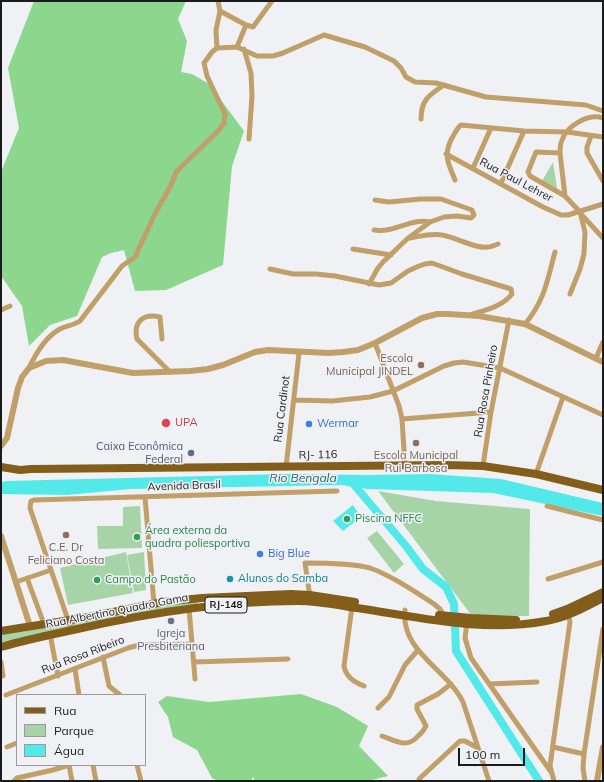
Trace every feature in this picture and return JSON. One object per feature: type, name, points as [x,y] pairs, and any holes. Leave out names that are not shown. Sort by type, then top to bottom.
[{"type":"main road","name":"RJ- 116","points":[[1,462],[31,469]]},
{"type":"main road","name":"RJ- 116","points":[[1,467],[20,470],[483,466],[536,474],[603,490]]},
{"type":"main road","points":[[568,612],[603,592]]},
{"type":"main road","name":"Rua Albertino Quadro Gama","points":[[1,631],[154,604],[202,602],[268,595],[311,598],[496,626],[547,621],[568,612]]},
{"type":"main road","name":"Rua Albertino Quadro Gama","points":[[311,598],[352,607],[405,612]]},
{"type":"main road","points":[[568,612],[603,598]]},
{"type":"main road","name":"Rua Albertino Quadro Gama","points":[[1,647],[50,634],[189,608],[202,602]]},
{"type":"street","points":[[217,48],[216,30],[220,11],[218,1]]},
{"type":"street","points":[[220,11],[246,25],[253,27],[272,1]]},
{"type":"street","points":[[238,47],[246,25]]},
{"type":"street","points":[[1,446],[7,438],[18,388],[22,377],[29,368],[36,354],[46,340],[54,333],[61,328],[80,321],[122,266],[135,257],[176,172],[213,136],[224,123],[225,114],[207,76],[204,63],[217,48],[238,47],[252,54],[262,56],[278,55],[324,35],[365,47],[394,62],[401,68],[409,80],[415,82],[436,83],[486,97],[586,105],[603,111]]},
{"type":"street","points":[[244,49],[251,73],[252,96],[249,139]]},
{"type":"street","points":[[421,119],[422,108],[427,98],[444,86]]},
{"type":"street","points":[[565,196],[560,153],[562,139],[574,126],[589,118],[595,116],[603,118]]},
{"type":"street","points":[[455,180],[446,154],[457,128],[463,125],[524,131],[567,132],[603,137]]},
{"type":"street","points":[[473,168],[491,128]]},
{"type":"street","points":[[501,184],[524,131]]},
{"type":"street","points":[[591,136],[587,147],[587,153],[603,181]]},
{"type":"street","points":[[560,153],[536,152],[528,172],[530,176],[565,196],[603,238]]},
{"type":"street","name":"Rua Paul Lehrer","points":[[446,154],[543,207],[561,215],[579,212],[603,204]]},
{"type":"street","points":[[369,284],[378,268],[408,239],[430,222],[444,217],[457,216],[471,218],[475,214],[470,209],[441,199],[421,198],[389,202],[375,200]]},
{"type":"street","points":[[570,294],[584,254],[585,232],[579,212]]},
{"type":"street","points":[[374,230],[392,230],[420,220],[430,222]]},
{"type":"street","points":[[408,239],[440,234],[479,246],[488,247],[498,244]]},
{"type":"street","points":[[353,249],[391,255]]},
{"type":"street","points":[[525,324],[539,304],[545,290],[555,252]]},
{"type":"street","points":[[270,269],[293,274],[335,276],[369,284],[385,285],[391,283],[408,271],[425,264],[432,263],[462,274],[511,288],[512,294],[500,305],[469,315]]},
{"type":"street","points":[[1,310],[10,306]]},
{"type":"street","points":[[29,368],[46,361],[63,360],[134,373],[170,372],[208,369],[223,365],[255,352],[268,350],[299,353],[344,352],[358,350],[375,343],[429,315],[448,314],[509,320],[525,324],[603,362]]},
{"type":"street","points":[[162,339],[160,317],[144,318],[138,322],[136,339],[170,372]]},
{"type":"street","name":"Rua Rosa Pinheiro","points":[[483,466],[491,412],[509,320]]},
{"type":"street","points":[[596,358],[603,342]]},
{"type":"street","points":[[375,343],[394,391],[402,419],[405,466]]},
{"type":"street","name":"Rua Cardinot","points":[[286,467],[299,353]]},
{"type":"street","points":[[294,400],[352,400],[370,397],[394,391],[430,372],[454,363],[463,362],[500,368],[563,398],[603,414]]},
{"type":"street","points":[[536,474],[563,398]]},
{"type":"street","points":[[402,419],[491,412]]},
{"type":"street","name":"Avenida Brasil","points":[[51,570],[30,508],[31,501],[34,500],[337,491]]},
{"type":"street","points":[[145,497],[154,604]]},
{"type":"street","points":[[547,506],[603,520]]},
{"type":"street","points":[[1,536],[30,626]]},
{"type":"street","points":[[548,579],[603,562]]},
{"type":"street","points":[[311,598],[305,563],[355,565],[380,572],[434,604],[457,620],[465,638],[471,658],[504,704],[527,740],[551,772]]},
{"type":"street","points":[[16,582],[51,570],[68,620],[73,630]]},
{"type":"street","points":[[27,578],[44,624]]},
{"type":"street","points":[[352,607],[344,666],[345,671],[355,682],[364,686]]},
{"type":"street","points":[[189,608],[195,679]]},
{"type":"street","points":[[405,612],[406,630],[409,638],[418,650],[451,684],[463,702],[489,781]]},
{"type":"street","points":[[554,781],[550,766],[570,622],[568,612]]},
{"type":"street","points":[[585,781],[583,768],[584,754],[603,629]]},
{"type":"street","points":[[50,634],[58,676]]},
{"type":"street","name":"Rua Rosa Ribeiro","points":[[6,695],[128,648],[139,646],[192,644]]},
{"type":"street","points":[[378,708],[389,697],[405,665],[418,650]]},
{"type":"street","points":[[103,657],[109,686],[119,694]]},
{"type":"street","points":[[194,662],[288,659]]},
{"type":"street","points":[[1,662],[3,676]]},
{"type":"street","points":[[75,669],[79,694]]},
{"type":"street","points":[[490,684],[537,682]]},
{"type":"street","points":[[382,736],[405,744],[414,741],[426,726],[417,709],[417,705],[438,694],[451,684]]},
{"type":"street","points":[[419,779],[460,741],[465,741],[478,748]]},
{"type":"street","points":[[7,747],[16,743]]},
{"type":"street","points":[[553,747],[584,754]]},
{"type":"street","points":[[597,781],[603,747]]},
{"type":"street","points":[[14,781],[17,778],[66,766]]},
{"type":"street","points":[[69,766],[72,781]]},
{"type":"street","points":[[93,766],[96,781]]},
{"type":"street","points":[[137,766],[141,781]]},
{"type":"green space","points":[[34,1],[186,1],[178,19],[187,41],[181,72],[192,74],[209,84],[244,131],[232,166],[223,265],[166,290],[135,291],[124,250],[111,253],[102,257],[77,316],[50,325],[29,346],[22,306],[1,276],[1,172],[19,128],[8,68]]},
{"type":"green space","points":[[553,162],[557,188],[542,181]]},
{"type":"green space","points":[[378,491],[436,501],[530,509],[529,616],[472,616]]},
{"type":"green space","points":[[140,506],[142,548],[98,549],[97,526],[123,526],[123,507]]},
{"type":"green space","points":[[377,531],[404,564],[394,573],[367,538]]},
{"type":"green space","name":"Campo do Pastão","points":[[126,552],[133,593],[68,605],[60,568]]},
{"type":"green space","points":[[144,552],[146,590],[134,592],[127,555]]},
{"type":"green space","points":[[198,599],[197,606],[1,644],[1,632]]},
{"type":"green space","points":[[301,694],[337,707],[368,726],[359,746],[388,776],[368,781],[254,781],[254,777],[250,781],[218,781],[212,778],[197,750],[173,737],[168,717],[158,702],[167,696],[209,702]]},
{"type":"water","name":"Rio Bengala","points":[[284,474],[430,474],[501,479],[603,503],[603,516],[493,493],[367,489],[341,485],[131,489],[67,495],[1,494],[1,482],[7,481]]},
{"type":"water","name":"Piscina NFFC","points":[[353,505],[361,517],[343,531],[333,521]]},
{"type":"waterway","points":[[350,480],[406,546],[423,569],[446,587],[454,604],[456,651],[539,781]]},
{"type":"place","name":"Escola Municipal JINDEL","points":[[421,365]]},
{"type":"place","name":"UPA","points":[[166,423]]},
{"type":"place","name":"Wermar","points":[[309,424]]},
{"type":"place","name":"Escola Municipal Rui Barbosa","points":[[416,443]]},
{"type":"place","name":"Caixa Econômica Federal","points":[[191,453]]},
{"type":"place","name":"Piscina NFFC","points":[[347,519]]},
{"type":"place","name":"C.E. Dr Feliciano Costa","points":[[66,535]]},
{"type":"place","name":"Área externa da quadra poliesportiva","points":[[137,537]]},
{"type":"place","name":"Big Blue","points":[[260,554]]},
{"type":"place","name":"Alunos do Samba","points":[[230,579]]},
{"type":"place","name":"Campo do Pastão","points":[[97,580]]},
{"type":"place","name":"Igreja Presbiteriana","points":[[171,621]]}]
